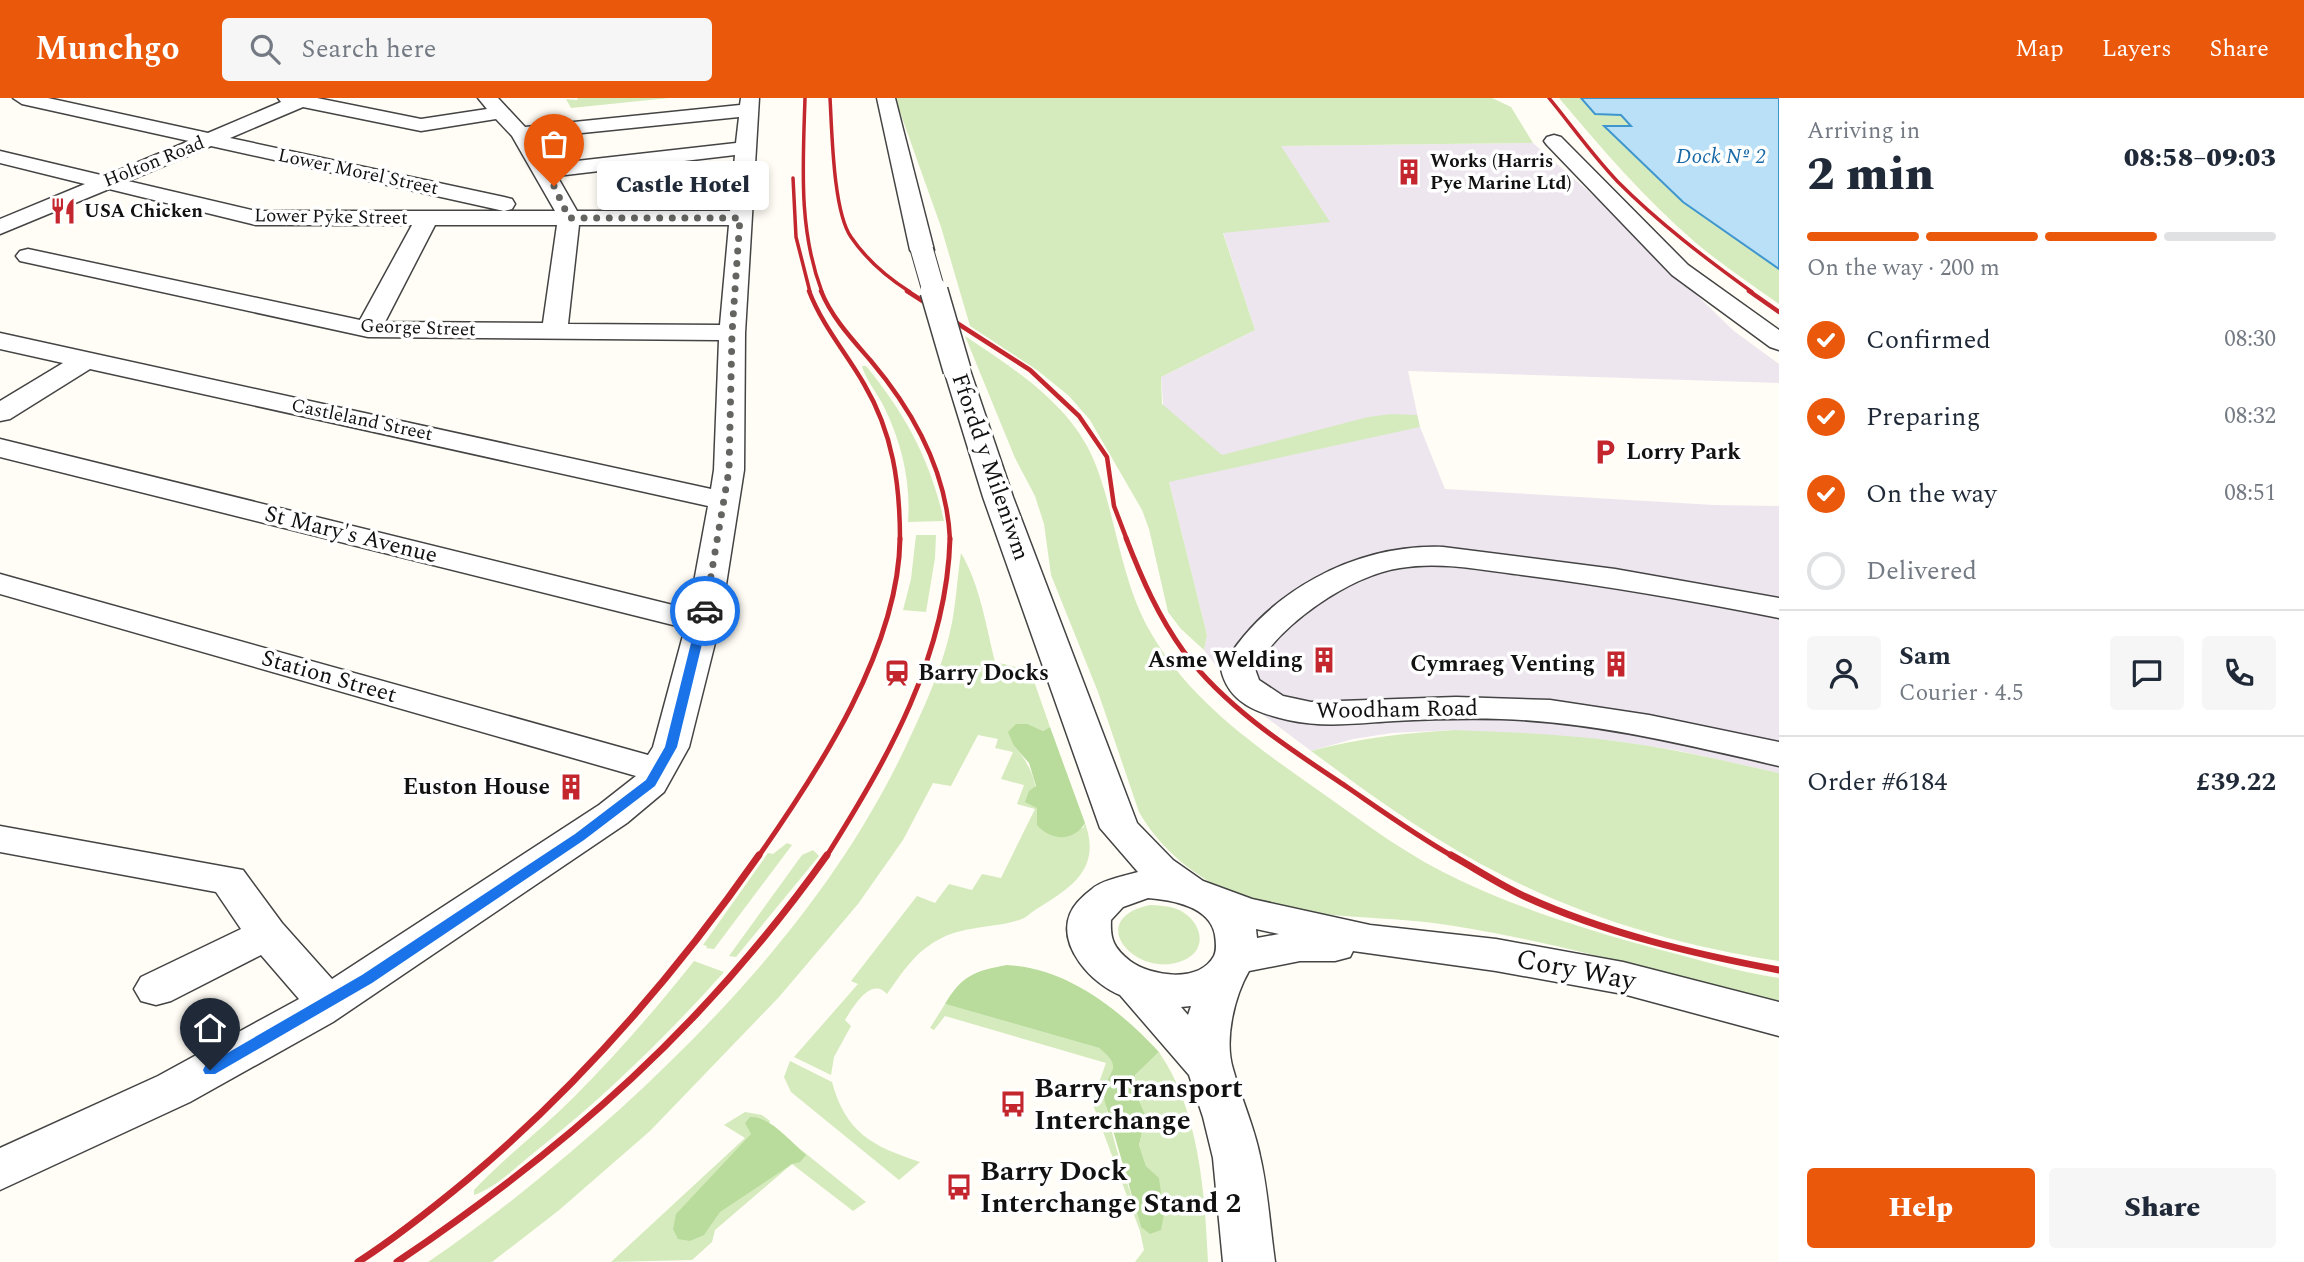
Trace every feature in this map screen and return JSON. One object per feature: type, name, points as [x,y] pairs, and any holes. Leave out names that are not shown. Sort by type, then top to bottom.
[{"type":"street","points":[[0,103],[15,98]]},
{"type":"street","name":"Lower Morel Street","points":[[22,98],[512,211]]},
{"type":"street","name":"Ffordd y Mileniwm","points":[[886,98],[922,250],[957,370],[999,497],[1120,828],[1159,870],[1197,894]]},
{"type":"street","points":[[299,99],[421,125],[494,106],[520,132],[562,200],[569,218],[554,332]]},
{"type":"street","name":"Holton Road","points":[[0,227],[299,99]]},
{"type":"street","points":[[0,1170],[174,1089],[328,1003],[613,814],[651,783],[671,747],[703,623],[729,470],[732,333],[749,104],[520,132]]},
{"type":"street","points":[[1554,141],[1680,270],[1779,342]]},
{"type":"street","points":[[545,171],[744,148]]},
{"type":"street","name":"Lower Pyke Street","points":[[0,157],[256,218],[427,218],[512,211],[569,218],[740,218]]},
{"type":"street","points":[[368,329],[427,218]]},
{"type":"street","name":"George Street","points":[[0,250],[368,329],[732,333]]},
{"type":"street","name":"Castleland Street","points":[[0,341],[724,501]]},
{"type":"street","points":[[0,413],[86,360]]},
{"type":"street","name":"St Mary's Avenue","points":[[0,448],[703,623]]},
{"type":"street","name":"Woodham Road","points":[[1779,608],[1608,576],[1449,557],[1399,558],[1363,569],[1299,604],[1260,634],[1238,669],[1243,684],[1250,692],[1272,703],[1302,712],[1464,708],[1551,711],[1621,721],[1779,754]]},
{"type":"street","name":"Station Street","points":[[0,584],[658,770]]},
{"type":"street","name":"Ffordd y Mileniwm","points":[[1111,894],[1120,828]]},
{"type":"street","points":[[0,839],[229,880],[267,934],[328,1003]]},
{"type":"street","points":[[1229,966],[1208,984],[1186,991],[1161,991],[1137,986],[1116,975],[1099,961],[1088,939],[1090,916],[1098,904],[1111,894],[1128,887],[1147,884],[1197,894],[1222,910],[1233,924],[1238,941],[1229,966],[1209,1018],[1209,1066],[1227,1117],[1237,1158],[1249,1262]]},
{"type":"street","name":"Cory Way","points":[[1197,894],[1247,912],[1370,940],[1496,955],[1623,978],[1779,1019]]},
{"type":"street","points":[[156,989],[267,934]]},
{"type":"street","name":"Cory Way","points":[[1229,966],[1300,946],[1341,946],[1370,940]]},
{"type":"street","points":[[1137,986],[1174,1027],[1190,1050],[1209,1066]]},
{"type":"shaded area","points":[[1533,143],[1596,198],[1734,331],[1779,364],[1779,383],[1408,371],[1420,427],[1445,489],[1714,505],[1779,506],[1779,773],[1680,751],[1616,741],[1455,730],[1392,733],[1353,739],[1311,751],[1239,697],[1204,650],[1207,635],[1169,482],[1161,377],[1255,330],[1223,232],[1281,146]]},
{"type":"green space","points":[[669,98],[571,108],[566,99]]},
{"type":"green space","points":[[895,98],[1492,98],[1511,107],[1533,143],[1281,146],[1330,222],[1223,233],[1255,330],[1161,377],[1162,404],[1222,455],[1368,417],[1417,415],[1420,427],[1169,482],[1207,635],[1204,650],[1181,629],[1168,612],[1142,510],[1090,420],[1069,396],[1037,370],[970,326],[941,227]]},
{"type":"green space","points":[[1559,98],[1581,98],[1595,114],[1621,115],[1632,126],[1605,127],[1683,202],[1779,269],[1779,304],[1716,259],[1677,226],[1624,173]]},
{"type":"green space","points":[[965,336],[1024,377],[1076,428],[1098,471],[1126,574],[1151,633],[1182,677],[1240,733],[1372,829],[1443,872],[1523,907],[1577,926],[1720,966],[1779,978],[1779,1006],[1618,961],[1495,933],[1427,922],[1315,913],[1261,903],[1234,894],[1206,880],[1180,861],[1157,838],[1139,812],[1098,692],[1051,575],[1044,524],[1035,496],[1015,458]]},
{"type":"green space","points":[[862,366],[866,366],[905,420],[932,478],[944,521],[908,522],[907,478],[901,450],[885,409]]},
{"type":"green space","points":[[916,535],[936,535],[926,612],[903,610],[911,579]]},
{"type":"green space","points":[[961,553],[978,592],[995,662],[1016,667],[1028,664],[1050,727],[1043,731],[1028,724],[1014,746],[1032,773],[1037,802],[1037,825],[1083,828],[1085,823],[1089,853],[1079,876],[1060,894],[1022,919],[969,929],[938,940],[916,957],[887,994],[881,989],[875,989],[863,995],[845,1020],[851,1026],[834,1057],[831,1075],[794,1057],[858,984],[851,981],[917,896],[935,903],[949,884],[972,890],[982,874],[1001,878],[1035,809],[1017,804],[1024,785],[1001,779],[1013,752],[995,748],[998,739],[978,735],[951,786],[933,783],[903,840],[858,904],[779,997],[650,1131],[558,1211],[492,1262],[428,1262],[550,1170],[662,1070],[743,986],[816,896],[879,798],[925,704],[950,632]]},
{"type":"green space","points":[[1016,724],[1028,724],[1043,731],[1050,727],[1085,823],[1074,834],[1055,836],[1037,825],[1037,808],[1025,802],[1029,791],[1036,786],[1029,763],[1014,746],[1008,732]]},
{"type":"green space","points":[[1455,730],[1615,741],[1779,773],[1779,961],[1708,948],[1638,929],[1536,891],[1478,863],[1429,833],[1311,751],[1382,737]]},
{"type":"green space","points":[[787,843],[792,845],[714,949],[706,948],[707,946],[703,945],[768,853],[773,854]]},
{"type":"green space","points":[[813,850],[819,856],[736,957],[729,956],[802,855]]},
{"type":"green space","points":[[1150,905],[1177,909],[1192,920],[1197,927],[1199,942],[1197,950],[1191,956],[1182,961],[1165,964],[1148,962],[1134,955],[1124,945],[1119,934],[1120,922],[1130,912]]},
{"type":"green space","points":[[694,961],[724,972],[679,1021],[607,1090],[504,1178],[474,1195],[474,1190],[486,1178],[561,1110],[605,1065]]},
{"type":"green space","points":[[1007,965],[1050,974],[1091,994],[1127,1021],[1159,1052],[1135,1075],[1136,1093],[1146,1117],[1139,1145],[1146,1166],[1159,1178],[1164,1214],[1161,1230],[1150,1234],[1141,1227],[1104,1100],[1105,1087],[1113,1066],[1107,1056],[1099,1048],[945,1004],[957,987],[970,976]]},
{"type":"green space","points":[[945,1004],[1099,1048],[1108,1057],[1114,1069],[1105,1091],[1108,1116],[1141,1227],[1159,1179],[1146,1166],[1139,1145],[1146,1117],[1136,1093],[1135,1075],[1159,1052],[1183,1100],[1191,1126],[1202,1181],[1208,1262],[1135,1262],[1144,1250],[1140,1231],[1092,1102],[1106,1063],[945,1016],[934,1030],[930,1028]]},
{"type":"green space","points":[[790,1061],[832,1082],[845,1114],[863,1135],[888,1150],[920,1162],[899,1180],[791,1092],[784,1077]]},
{"type":"green space","points":[[745,1112],[762,1115],[770,1121],[769,1124],[866,1202],[853,1211],[792,1164],[715,1230],[712,1242],[692,1260],[611,1262],[745,1138],[724,1125]]},
{"type":"green space","points":[[750,1117],[773,1125],[806,1155],[800,1162],[792,1164],[720,1212],[704,1235],[690,1241],[678,1239],[673,1229],[676,1214],[751,1134],[745,1123]]},
{"type":"water","name":"Dock Nº 2","points":[[1581,98],[1779,98],[1779,269],[1683,202],[1604,126],[1631,126],[1621,115],[1595,114]]},
{"type":"railway","points":[[805,98],[803,172],[806,220],[814,268],[822,292]]},
{"type":"railway","points":[[830,98],[834,170],[845,225],[870,260],[910,292]]},
{"type":"railway","points":[[1549,98],[1618,182],[1683,240],[1752,292]]},
{"type":"railway","points":[[793,178],[796,237],[810,292]]},
{"type":"railway","points":[[809,291],[827,327],[864,384],[882,421],[893,459],[900,539]]},
{"type":"railway","points":[[821,291],[837,319],[901,401],[926,444],[942,491],[950,539]]},
{"type":"railway","points":[[907,291],[1030,370],[1079,416],[1107,457],[1114,506],[1127,540]]},
{"type":"railway","points":[[1749,291],[1779,312]]},
{"type":"railway","points":[[1126,538],[1166,625],[1184,652],[1219,691],[1281,742],[1454,857]]},
{"type":"railway","points":[[758,857],[829,747],[871,664],[886,622],[896,580],[900,539]]},
{"type":"railway","points":[[826,857],[891,745],[926,665],[946,582],[950,539]]},
{"type":"railway","points":[[358,1262],[387,1243],[468,1179],[510,1143],[588,1066],[660,985],[759,855]]},
{"type":"railway","points":[[397,1262],[520,1173],[631,1079],[733,974],[781,917],[827,855]]},
{"type":"railway","points":[[1451,855],[1516,892],[1556,910],[1618,932],[1779,970]]},
{"type":"way so far","points":[[554,186],[569,218],[740,218],[732,333],[729,470],[705,611]]},
{"type":"place","name":"Works (Harris Pye Marine Ltd)","points":[[1409,172]]},
{"type":"place","name":"Castle Hotel","points":[[554,186]]},
{"type":"place","name":"USA Chicken","points":[[63,211]]},
{"type":"place","name":"Lorry Park","points":[[1605,452]]},
{"type":"place","name":"Asme Welding","points":[[1324,660]]},
{"type":"place","name":"Cymraeg Venting","points":[[1616,664]]},
{"type":"place","name":"Barry Docks","points":[[897,673]]},
{"type":"place","name":"Euston House","points":[[571,787]]},
{"type":"place","name":"Barry Transport Interchange","points":[[1013,1104]]},
{"type":"place","name":"Barry Dock Interchange Stand 2","points":[[959,1187]]},
{"type":"route","points":[[210,1070],[292,1025],[367,979],[580,837],[651,783],[671,747],[705,611]]}]
